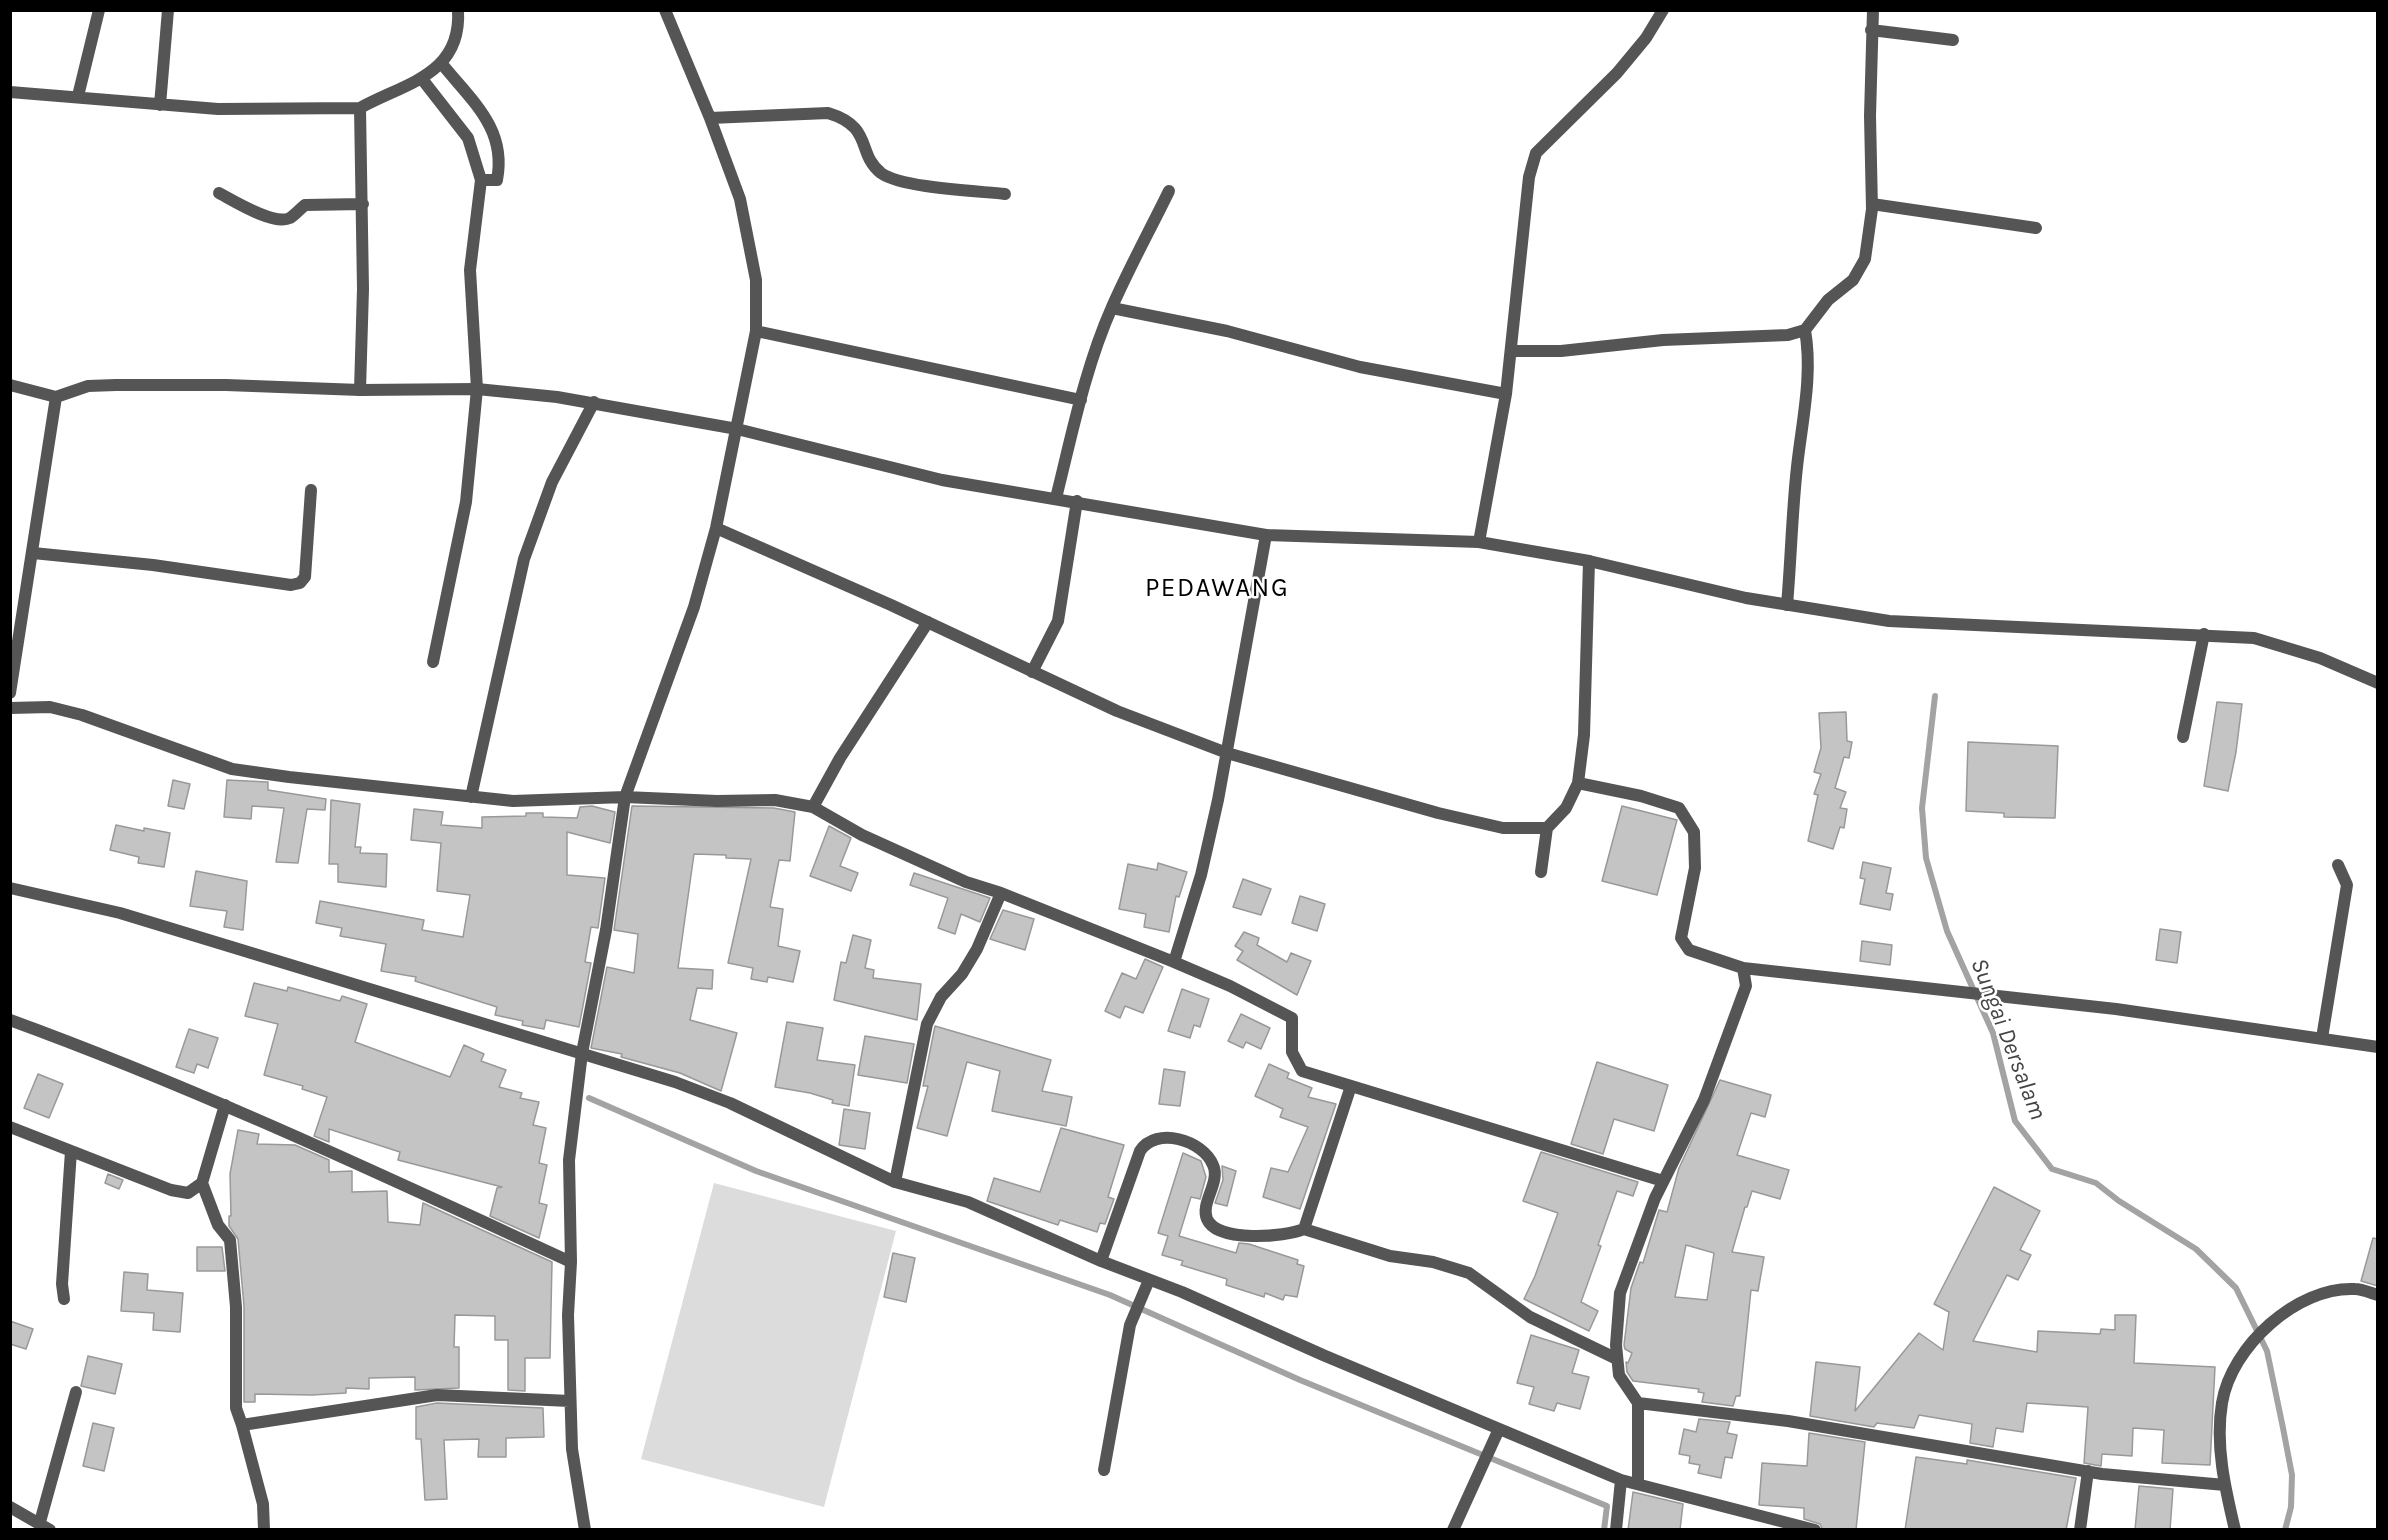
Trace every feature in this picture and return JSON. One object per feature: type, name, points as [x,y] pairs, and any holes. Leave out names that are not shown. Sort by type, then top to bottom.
[{"type":"street","points":[[78,96],[99,10]]},
{"type":"street","points":[[160,105],[168,10]]},
{"type":"street","points":[[10,92],[218,109],[333,110],[360,108],[422,78],[442,64],[453,48],[459,21],[458,10]]},
{"type":"street","points":[[585,1530],[572,1449],[568,1315],[571,1262],[569,1160],[582,1053],[606,930],[625,797],[673,670],[716,528],[756,331],[756,280],[740,199],[710,118],[664,10]]},
{"type":"street","points":[[1479,542],[1506,394],[1529,177],[1536,153],[1617,73],[1646,38],[1663,10]]},
{"type":"street","points":[[1512,351],[1561,351],[1663,340],[1788,335],[1804,330],[1828,300],[1853,280],[1865,259],[1872,204],[1871,30],[1873,10]]},
{"type":"street","points":[[1871,30],[1953,40]]},
{"type":"street","points":[[442,64],[486,119],[497,139],[501,161],[497,180],[481,180]]},
{"type":"street","points":[[422,78],[468,138],[481,180],[469,293],[473,317],[477,389],[464,512],[433,662]]},
{"type":"street","points":[[360,108],[363,204],[360,390]]},
{"type":"street","points":[[710,118],[828,113],[844,118],[854,125],[874,166],[895,181],[1005,194]]},
{"type":"street","points":[[1056,498],[1081,400],[1112,308],[1169,191]]},
{"type":"street","points":[[219,193],[272,219],[283,220],[291,217],[305,205],[363,204]]},
{"type":"street","points":[[1872,204],[2036,228]]},
{"type":"street","points":[[1112,308],[1227,331],[1360,367],[1506,394]]},
{"type":"street","points":[[1787,605],[1797,469],[1809,352],[1804,330]]},
{"type":"street","points":[[756,331],[1081,400]]},
{"type":"street","points":[[10,385],[56,397],[88,386],[116,384],[226,385],[360,390],[477,389],[594,402],[737,429],[942,480],[1077,501],[1266,535],[1479,542],[1589,561],[1746,598],[1889,621],[2254,638],[2320,658],[2378,684]]},
{"type":"street","points":[[10,693],[56,397]]},
{"type":"street","points":[[471,797],[524,559],[552,482],[594,402]]},
{"type":"street","points":[[33,553],[153,565],[291,585],[300,584],[305,577],[311,490]]},
{"type":"street","points":[[1032,672],[1058,621],[1077,501]]},
{"type":"street","points":[[716,528],[928,622],[1117,711],[1227,753],[1438,813],[1503,828],[1547,828]]},
{"type":"street","points":[[1174,962],[1201,875],[1227,753],[1266,535]]},
{"type":"street","points":[[1541,872],[1547,828],[1566,808],[1578,783],[1584,724],[1589,561]]},
{"type":"street","points":[[813,807],[840,758],[928,622]]},
{"type":"street","points":[[2183,737],[2204,634]]},
{"type":"street","points":[[10,708],[50,707],[82,715],[232,768],[289,777],[513,801],[625,797],[717,801],[775,800],[813,807],[872,839],[966,882],[1001,893],[1174,962],[1230,986],[1292,1018],[1292,1052],[1302,1071],[1663,1181]]},
{"type":"street","points":[[1578,783],[1641,796],[1679,808],[1694,832],[1694,859],[1681,938],[1689,950],[1743,968],[2006,999],[2116,1009],[2378,1047]]},
{"type":"street","points":[[2322,1038],[2347,885],[2338,865]]},
{"type":"street","points":[[10,888],[120,913],[675,1082],[730,1103],[895,1182],[968,1202],[1101,1261],[1182,1292],[1621,1480],[1815,1530]]},
{"type":"street","points":[[895,1182],[927,1024],[941,997],[962,974],[977,949],[1001,893]]},
{"type":"street","points":[[1638,1484],[1638,1403],[1619,1375],[1617,1359],[1620,1293],[1663,1181],[1704,1100],[1746,986],[1743,968]]},
{"type":"street","points":[[10,1020],[120,1060],[225,1105],[571,1262]]},
{"type":"street","points":[[1304,1229],[1351,1086]]},
{"type":"street","points":[[225,1105],[202,1183],[218,1225],[230,1240],[236,1307],[236,1408],[263,1504],[264,1530]]},
{"type":"street","points":[[10,1127],[171,1190],[188,1193],[202,1183]]},
{"type":"street","points":[[1101,1261],[1140,1150],[1150,1140],[1164,1138],[1183,1140],[1199,1147],[1214,1166],[1215,1175],[1206,1215],[1210,1223],[1227,1232],[1266,1237],[1304,1229],[1390,1256],[1433,1262],[1469,1273],[1530,1317],[1617,1359]]},
{"type":"street","points":[[64,1299],[62,1284],[71,1150]]},
{"type":"street","points":[[1104,1470],[1132,1317],[1149,1280]]},
{"type":"street","points":[[2235,1530],[2220,1459],[2222,1402],[2237,1363],[2271,1323],[2299,1302],[2329,1292],[2356,1289],[2378,1294]]},
{"type":"street","points":[[10,1507],[45,1526],[76,1392]]},
{"type":"street","points":[[242,1425],[437,1395],[570,1401]]},
{"type":"street","points":[[1638,1403],[1788,1422],[2088,1471],[2225,1485]]},
{"type":"street","points":[[1453,1530],[1499,1429]]},
{"type":"street","points":[[2080,1530],[2088,1471]]},
{"type":"street","points":[[1616,1530],[1621,1480]]},
{"type":"shaded area","points":[[714,1183],[896,1231],[824,1507],[641,1459]]},
{"type":"building","points":[[2217,702],[2242,704],[2228,791],[2204,786]]},
{"type":"building","points":[[1846,712],[1847,741],[1852,742],[1849,758],[1844,757],[1835,788],[1846,792],[1840,808],[1847,809],[1844,828],[1840,827],[1833,849],[1808,841],[1818,795],[1814,794],[1821,774],[1814,772],[1821,748],[1819,713]]},
{"type":"building","points":[[1968,742],[2058,746],[2055,818],[2004,817],[2004,813],[1966,811]]},
{"type":"building","points":[[173,780],[190,784],[184,809],[168,806]]},
{"type":"building","points":[[227,780],[268,782],[268,790],[326,799],[325,810],[307,809],[298,863],[276,862],[284,808],[252,806],[251,819],[224,817]]},
{"type":"building","points":[[331,800],[360,804],[355,847],[361,847],[360,853],[387,854],[386,887],[338,882],[338,864],[329,864]]},
{"type":"building","points":[[592,806],[615,812],[610,843],[567,832],[567,875],[605,878],[598,928],[591,927],[585,962],[591,963],[579,1027],[546,1020],[544,1029],[522,1025],[523,1021],[495,1015],[497,1007],[415,981],[416,977],[381,971],[386,944],[340,936],[342,928],[316,923],[320,901],[424,920],[422,930],[463,937],[470,895],[437,891],[441,843],[411,840],[414,809],[443,812],[441,825],[482,828],[482,817],[526,816],[526,813],[543,813],[543,817],[577,818],[580,807]]},
{"type":"building","points":[[632,806],[774,808],[795,812],[790,861],[779,860],[770,907],[783,909],[778,946],[800,951],[793,982],[768,977],[767,982],[751,979],[753,968],[728,963],[751,859],[726,858],[726,855],[694,854],[678,968],[713,970],[712,989],[697,988],[690,1020],[737,1033],[721,1091],[680,1073],[621,1057],[622,1054],[591,1048],[607,967],[634,973],[638,934],[614,930]]},
{"type":"building","points":[[1622,806],[1677,820],[1657,895],[1602,881]]},
{"type":"building","points":[[116,825],[144,831],[144,828],[170,833],[164,867],[138,863],[139,857],[110,850]]},
{"type":"building","points":[[829,826],[851,838],[840,866],[858,873],[851,891],[810,876]]},
{"type":"building","points":[[1863,862],[1891,868],[1886,893],[1893,894],[1890,910],[1860,904],[1865,879],[1860,878]]},
{"type":"building","points":[[1158,863],[1187,872],[1179,897],[1176,896],[1169,932],[1144,927],[1146,914],[1119,909],[1128,864],[1157,870]]},
{"type":"building","points":[[196,871],[247,881],[243,930],[224,927],[227,911],[190,906]]},
{"type":"building","points":[[914,873],[990,898],[980,922],[961,914],[955,934],[938,928],[948,898],[910,885]]},
{"type":"building","points":[[1243,879],[1271,889],[1261,915],[1233,907]]},
{"type":"building","points":[[1300,896],[1325,904],[1317,931],[1292,923]]},
{"type":"building","points":[[1003,910],[1034,919],[1025,950],[990,939]]},
{"type":"building","points":[[2160,929],[2181,932],[2177,963],[2156,960]]},
{"type":"building","points":[[1244,932],[1259,938],[1257,945],[1287,962],[1291,953],[1311,961],[1297,995],[1237,960],[1243,951],[1235,946]]},
{"type":"building","points":[[853,935],[871,940],[865,968],[874,970],[873,978],[921,984],[917,1020],[834,1000],[841,962],[846,963]]},
{"type":"building","points":[[1862,941],[1892,945],[1890,965],[1860,961]]},
{"type":"building","points":[[1145,959],[1163,967],[1143,1013],[1125,1006],[1120,1018],[1105,1011],[1122,973],[1136,979]]},
{"type":"building","points":[[254,983],[287,991],[288,987],[340,1001],[342,996],[367,1004],[355,1042],[450,1077],[464,1045],[484,1054],[481,1061],[506,1070],[499,1087],[522,1093],[520,1098],[539,1102],[533,1125],[546,1128],[539,1163],[547,1165],[539,1203],[547,1205],[539,1238],[490,1216],[497,1188],[502,1187],[398,1160],[400,1152],[329,1129],[329,1142],[314,1136],[327,1097],[302,1089],[303,1086],[264,1075],[278,1024],[245,1016]]},
{"type":"building","points":[[1182,989],[1209,999],[1200,1027],[1194,1025],[1190,1038],[1168,1031]]},
{"type":"building","points":[[1241,1014],[1270,1028],[1261,1049],[1246,1042],[1243,1048],[1228,1041]]},
{"type":"building","points":[[787,1022],[823,1028],[817,1060],[855,1065],[849,1106],[832,1103],[833,1100],[810,1093],[775,1087]]},
{"type":"building","points":[[935,1026],[1051,1060],[1042,1091],[1072,1097],[1066,1126],[992,1111],[1000,1071],[967,1062],[947,1136],[917,1128],[928,1086],[923,1086]]},
{"type":"building","points":[[189,1029],[218,1038],[208,1068],[197,1064],[194,1073],[176,1067]]},
{"type":"building","points":[[865,1036],[914,1044],[907,1083],[858,1075]]},
{"type":"building","points":[[1597,1062],[1668,1085],[1654,1131],[1614,1119],[1603,1154],[1571,1144]]},
{"type":"building","points":[[1269,1064],[1289,1073],[1287,1078],[1312,1088],[1308,1097],[1336,1104],[1300,1209],[1263,1197],[1271,1168],[1288,1172],[1308,1127],[1280,1117],[1283,1109],[1255,1096]]},
{"type":"building","points":[[1164,1069],[1185,1072],[1180,1106],[1159,1104]]},
{"type":"building","points":[[38,1074],[63,1084],[49,1118],[24,1108]]},
{"type":"building","points":[[1720,1080],[1771,1095],[1765,1117],[1751,1113],[1737,1155],[1789,1170],[1780,1199],[1752,1191],[1732,1252],[1764,1257],[1758,1291],[1751,1290],[1740,1396],[1736,1396],[1733,1406],[1702,1402],[1704,1393],[1698,1392],[1699,1389],[1633,1381],[1627,1372],[1626,1362],[1628,1363],[1632,1353],[1625,1349],[1624,1345],[1631,1288],[1640,1262],[1643,1263],[1659,1210],[1667,1212],[1679,1168]],"holes":[[[1686,1245],[1714,1253],[1707,1300],[1675,1297]]]},
{"type":"building","points":[[844,1109],[870,1113],[865,1149],[839,1145]]},
{"type":"building","points":[[1061,1128],[1124,1145],[1108,1197],[1114,1199],[1105,1224],[1100,1223],[1097,1232],[1060,1220],[1058,1225],[987,1201],[994,1178],[1040,1192]]},
{"type":"building","points":[[238,1130],[259,1134],[257,1144],[295,1145],[329,1160],[329,1172],[352,1171],[352,1192],[387,1191],[388,1222],[420,1225],[423,1203],[552,1262],[550,1358],[525,1358],[525,1391],[508,1390],[508,1340],[495,1340],[495,1316],[455,1315],[454,1347],[459,1347],[459,1388],[415,1390],[415,1377],[369,1378],[369,1389],[346,1388],[346,1393],[312,1395],[255,1394],[255,1402],[244,1402],[244,1306],[238,1239],[229,1226],[229,1216],[231,1216],[230,1174]]},
{"type":"building","points":[[1541,1152],[1638,1182],[1633,1196],[1617,1191],[1598,1245],[1601,1246],[1581,1302],[1598,1311],[1589,1331],[1524,1299],[1558,1213],[1523,1201]]},
{"type":"building","points":[[1183,1153],[1201,1161],[1206,1177],[1200,1199],[1191,1197],[1179,1236],[1236,1253],[1239,1243],[1249,1244],[1298,1260],[1297,1264],[1304,1266],[1297,1297],[1285,1295],[1283,1300],[1265,1293],[1264,1297],[1226,1285],[1227,1279],[1181,1265],[1183,1261],[1162,1255],[1168,1236],[1158,1233]]},
{"type":"building","points":[[1222,1166],[1236,1171],[1227,1206],[1215,1203],[1223,1180]]},
{"type":"building","points":[[108,1174],[123,1180],[119,1189],[105,1183]]},
{"type":"building","points":[[1994,1187],[2040,1211],[2020,1250],[2031,1255],[2018,1280],[2007,1275],[1973,1341],[2037,1352],[2038,1331],[2100,1334],[2101,1329],[2115,1330],[2115,1315],[2136,1315],[2134,1363],[2215,1367],[2210,1465],[2162,1463],[2164,1430],[2133,1428],[2132,1456],[2102,1454],[2101,1466],[2084,1463],[2088,1407],[2027,1403],[2023,1432],[1996,1428],[1993,1447],[1970,1443],[1972,1424],[1919,1415],[1914,1428],[1877,1423],[1874,1427],[1810,1416],[1816,1362],[1860,1367],[1855,1411],[1919,1333],[1943,1350],[1949,1312],[1934,1304]]},
{"type":"building","points":[[2373,1238],[2378,1239],[2378,1286],[2361,1281]]},
{"type":"building","points":[[197,1247],[222,1247],[225,1271],[197,1271]]},
{"type":"building","points":[[893,1253],[915,1258],[906,1302],[884,1297]]},
{"type":"building","points":[[124,1272],[148,1274],[147,1290],[183,1293],[180,1332],[153,1330],[154,1313],[121,1311]]},
{"type":"building","points":[[10,1321],[33,1329],[26,1349],[10,1344]]},
{"type":"building","points":[[1531,1335],[1579,1350],[1572,1373],[1589,1377],[1580,1409],[1557,1403],[1554,1411],[1529,1404],[1534,1387],[1517,1383]]},
{"type":"building","points":[[88,1356],[122,1364],[115,1394],[81,1386]]},
{"type":"building","points":[[437,1403],[543,1408],[544,1437],[506,1438],[506,1457],[478,1457],[479,1439],[444,1440],[447,1499],[425,1500],[421,1439],[416,1439],[416,1407]]},
{"type":"building","points":[[1699,1419],[1730,1422],[1727,1433],[1737,1435],[1732,1458],[1725,1457],[1721,1478],[1698,1473],[1700,1465],[1689,1463],[1690,1456],[1679,1454],[1684,1429],[1696,1432]]},
{"type":"building","points":[[93,1423],[114,1428],[104,1471],[83,1466]]},
{"type":"building","points":[[1809,1433],[1865,1442],[1856,1530],[1823,1530],[1820,1524],[1804,1519],[1804,1508],[1759,1505],[1762,1463],[1807,1466]]},
{"type":"building","points":[[1916,1457],[1967,1464],[1967,1460],[2076,1478],[2066,1530],[1905,1530]]},
{"type":"building","points":[[2139,1486],[2173,1489],[2170,1530],[2135,1530]]},
{"type":"building","points":[[1633,1492],[1683,1504],[1680,1530],[1628,1530]]},
{"type":"waterway","name":"Sungai Dersalam","points":[[1935,696],[1922,808],[1926,858],[1947,931],[1993,1033],[2015,1121],[2052,1169],[2096,1183],[2119,1201],[2196,1249],[2236,1288],[2267,1351],[2283,1428],[2292,1475],[2291,1507],[2285,1530]]},
{"type":"waterway","points":[[589,1098],[756,1171],[1110,1295],[1300,1380],[1607,1506],[1604,1530]]},
{"type":"district","name":"PEDAWANG","points":[[1217,589]]}]
